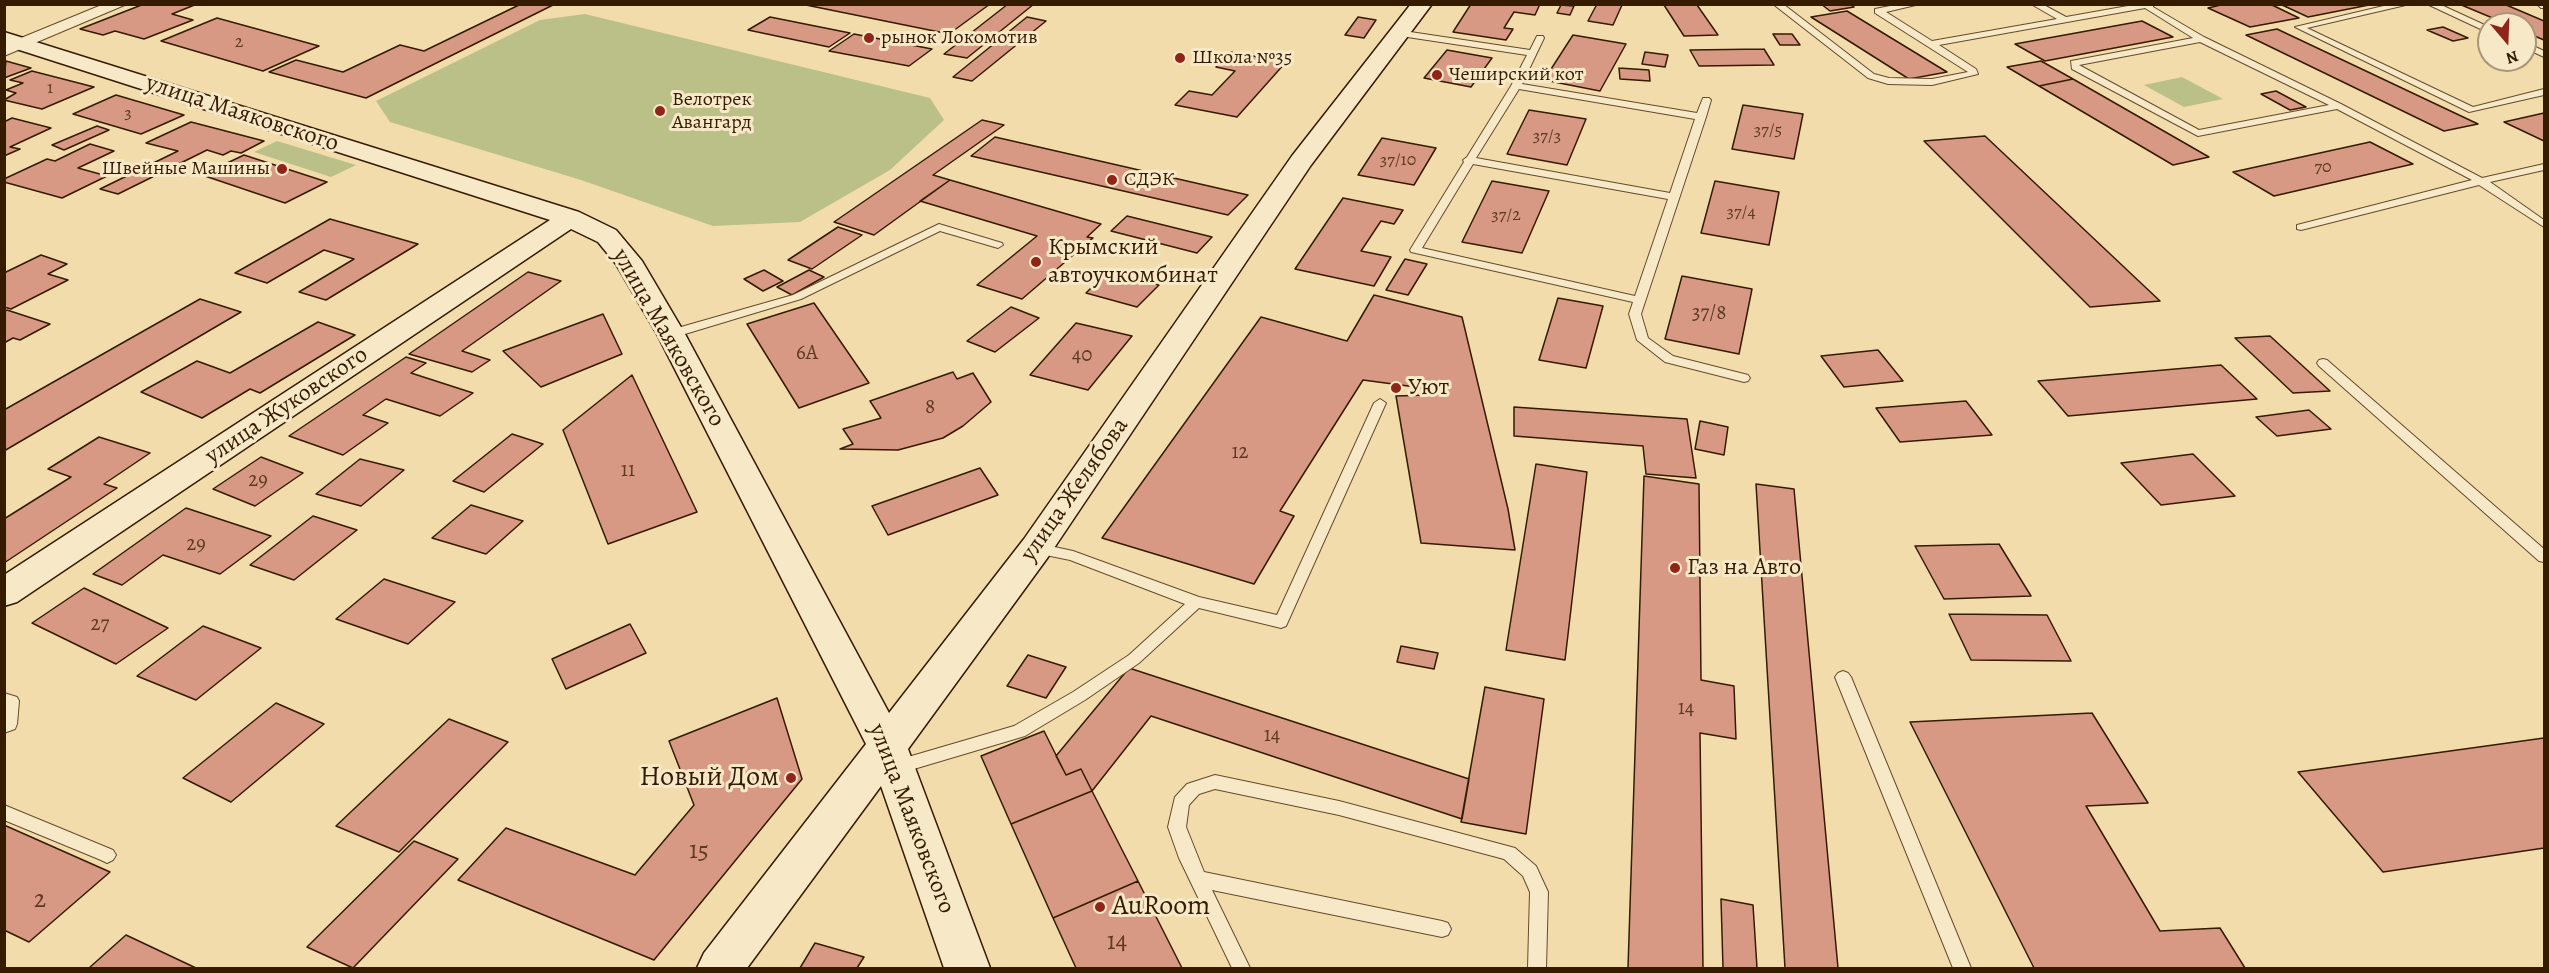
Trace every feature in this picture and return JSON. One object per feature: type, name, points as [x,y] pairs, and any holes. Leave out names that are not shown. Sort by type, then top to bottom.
[{"type":"main road","name":"улица Желябова","points":[[720,969],[891,756],[1301,161],[1397,33],[1422,4]]},
{"type":"main road","name":"улица Маяковского","points":[[10,44],[570,218],[607,236],[628,261],[671,334],[891,756],[967,969]]},
{"type":"main road","name":"улица Жуковского","points":[[4,593],[570,218]]},
{"type":"street","points":[[10,44],[119,4]]},
{"type":"lane","points":[[1777,4],[1871,76],[1888,81],[1932,82],[1973,74],[1972,70],[1878,11],[1916,4]]},
{"type":"lane","points":[[2035,4],[2065,20]]},
{"type":"lane","points":[[2406,4],[2299,27],[2472,110],[2544,92]]},
{"type":"lane","points":[[2431,4],[2477,25]]},
{"type":"lane","points":[[1931,44],[2147,5],[2201,39],[2338,106],[2481,181],[2544,224]]},
{"type":"lane","points":[[1397,33],[1531,53]]},
{"type":"lane","points":[[1540,38],[1516,86],[1468,160],[1415,250],[1640,300]]},
{"type":"lane","points":[[2201,39],[2073,65],[2198,133],[2338,106]]},
{"type":"lane","points":[[1516,86],[1701,117]]},
{"type":"lane","points":[[1706,100],[1635,314],[1643,340],[1670,359],[1744,378]]},
{"type":"lane","points":[[1468,160],[1674,197]]},
{"type":"lane","points":[[2301,227],[2544,167]]},
{"type":"lane","points":[[671,334],[797,297],[939,227],[998,245]]},
{"type":"lane","points":[[2323,363],[2544,557]]},
{"type":"lane","points":[[1036,548],[1073,556],[1196,602],[1281,621],[1380,404]]},
{"type":"lane","points":[[891,756],[1019,731],[1079,696],[1134,659],[1196,602]]},
{"type":"lane","points":[[1843,677],[1962,969]]},
{"type":"lane","points":[[4,699],[11,701],[9,724],[4,727]]},
{"type":"lane","points":[[1241,969],[1198,879],[1177,826],[1181,802],[1193,789],[1215,782],[1339,808],[1509,853],[1530,871],[1539,892],[1537,969]]},
{"type":"lane","points":[[4,812],[107,855]]},
{"type":"lane","points":[[1198,879],[1442,929]]},
{"type":"green space","name":"Велотрек Авангард","points":[[585,14],[930,98],[944,120],[890,170],[800,222],[713,226],[581,180],[390,122],[376,101],[540,20]]},
{"type":"green space","points":[[2182,77],[2223,99],[2184,107],[2144,85]]},
{"type":"green space","points":[[277,141],[356,165],[331,177],[254,152]]},
{"type":"building","points":[[144,4],[197,4],[172,14],[193,20],[144,39],[115,31],[103,35],[80,29]]},
{"type":"building","points":[[521,4],[555,4],[366,98],[269,72],[296,60],[343,72],[400,45],[424,51]]},
{"type":"building","points":[[801,4],[990,4],[949,34]]},
{"type":"building","points":[[1008,4],[1034,4],[967,58],[944,54]]},
{"type":"building","points":[[1471,4],[1540,4],[1535,15],[1514,12],[1504,28],[1513,29],[1506,40],[1453,32]]},
{"type":"building","points":[[1597,4],[1622,5],[1613,25],[1588,21]]},
{"type":"building","points":[[1821,4],[1851,4],[1854,7],[1830,11]]},
{"type":"building","points":[[2225,4],[2270,4],[2299,18],[2250,27],[2208,8]]},
{"type":"building","points":[[2280,4],[2374,4],[2308,17]]},
{"type":"building","points":[[2459,4],[2504,4],[2523,12],[2478,12]]},
{"type":"building","points":[[1561,5],[1574,6],[1570,15],[1557,13]]},
{"type":"building","points":[[1664,5],[1697,5],[1718,35],[1684,36]]},
{"type":"building","points":[[1847,11],[1947,72],[1909,79],[1811,17]]},
{"type":"building","points":[[770,17],[850,33],[829,47],[748,30]]},
{"type":"building","points":[[1027,17],[1046,21],[972,81],[953,77]]},
{"type":"building","points":[[1358,17],[1376,20],[1364,38],[1345,35]]},
{"type":"building","points":[[217,18],[319,46],[263,71],[161,41]]},
{"type":"building","points":[[2537,18],[2544,21],[2544,40],[2537,37]]},
{"type":"building","points":[[2142,21],[2173,37],[2045,61],[2015,44]]},
{"type":"building","points":[[2443,27],[2468,38],[2453,41],[2427,30]]},
{"type":"building","points":[[2277,29],[2478,124],[2444,131],[2246,35]]},
{"type":"building","points":[[854,34],[932,49],[909,66],[829,51]]},
{"type":"building","points":[[1773,34],[1792,34],[1800,45],[1780,45]]},
{"type":"building","points":[[1573,35],[1626,44],[1600,91],[1544,80]]},
{"type":"building","points":[[1764,49],[1774,65],[1699,66],[1690,50]]},
{"type":"building","points":[[1447,50],[1492,58],[1471,87],[1424,78]]},
{"type":"building","points":[[1231,52],[1286,62],[1237,117],[1175,105],[1189,91],[1212,95],[1235,71],[1216,67]]},
{"type":"building","points":[[1645,52],[1668,55],[1665,67],[1642,64]]},
{"type":"building","points":[[6,61],[31,68],[4,78]]},
{"type":"building","points":[[2041,61],[2073,79],[2039,86],[2007,67]]},
{"type":"building","points":[[1619,68],[1649,70],[1650,81],[1620,79]]},
{"type":"building","points":[[32,71],[94,87],[42,109],[4,100],[16,93],[6,90],[23,83],[10,80]]},
{"type":"building","points":[[2073,79],[2209,157],[2173,165],[2039,86]]},
{"type":"building","points":[[2276,91],[2306,107],[2290,110],[2261,94]]},
{"type":"building","points":[[116,95],[184,115],[141,134],[73,114]]},
{"type":"building","points":[[1743,105],[1803,114],[1794,159],[1732,149]]},
{"type":"building","points":[[1529,110],[1586,119],[1567,165],[1507,154]]},
{"type":"building","points":[[2544,113],[2544,141],[2504,122]]},
{"type":"building","points":[[12,118],[51,128],[10,147],[20,149],[4,156],[4,122]]},
{"type":"building","points":[[982,120],[1004,125],[933,175],[950,180],[874,235],[834,222]]},
{"type":"building","points":[[191,122],[264,141],[241,153],[231,151],[223,155],[207,150],[118,194],[100,189],[178,151],[146,143]]},
{"type":"building","points":[[97,126],[109,130],[64,150],[52,145]]},
{"type":"building","points":[[1985,136],[2160,301],[2090,307],[1924,141]]},
{"type":"building","points":[[995,137],[1248,195],[1228,215],[971,156]]},
{"type":"building","points":[[1382,138],[1436,148],[1414,185],[1358,175]]},
{"type":"building","points":[[2370,142],[2413,164],[2274,196],[2233,172]]},
{"type":"building","points":[[90,144],[114,151],[78,168],[107,176],[62,198],[4,182],[4,179],[47,159],[55,161]]},
{"type":"building","points":[[244,155],[327,182],[285,203],[202,175]]},
{"type":"building","name":"Крымский автоучкомбинат","points":[[950,180],[1101,224],[1087,237],[1093,238],[1022,299],[977,285],[1037,236],[920,201]]},
{"type":"building","points":[[1492,181],[1549,191],[1522,253],[1462,242]]},
{"type":"building","points":[[1715,181],[1779,192],[1769,245],[1701,233]]},
{"type":"building","points":[[1343,198],[1403,210],[1394,224],[1381,221],[1361,251],[1391,257],[1374,286],[1295,269]]},
{"type":"building","points":[[1127,216],[1212,237],[1197,253],[1111,231]]},
{"type":"building","points":[[330,219],[418,244],[326,300],[299,292],[354,259],[324,250],[267,283],[235,273]]},
{"type":"building","points":[[838,227],[862,235],[812,269],[788,260]]},
{"type":"building","points":[[41,255],[67,264],[48,274],[68,280],[11,309],[4,307],[4,273]]},
{"type":"building","points":[[1405,259],[1427,264],[1408,295],[1386,290]]},
{"type":"building","points":[[764,270],[783,281],[763,291],[744,279]]},
{"type":"building","points":[[809,270],[824,277],[792,295],[777,287]]},
{"type":"building","points":[[1108,271],[1159,285],[1137,307],[1086,293]]},
{"type":"building","points":[[528,272],[561,281],[462,351],[490,360],[472,372],[409,354]]},
{"type":"building","points":[[1682,276],[1752,289],[1739,354],[1665,339]]},
{"type":"building","points":[[1374,295],[1462,317],[1508,509],[1515,550],[1421,543],[1396,396],[1427,395],[1423,388],[1363,380],[1280,511],[1294,516],[1254,584],[1102,538],[1261,317],[1347,341]]},
{"type":"building","points":[[1558,298],[1603,306],[1586,368],[1539,360]]},
{"type":"building","points":[[200,299],[241,312],[4,451],[4,410]]},
{"type":"building","points":[[814,303],[869,383],[799,408],[747,324]]},
{"type":"building","points":[[1011,307],[1039,318],[995,352],[967,341]]},
{"type":"building","points":[[7,310],[50,324],[20,340],[13,338],[4,343],[4,312]]},
{"type":"building","points":[[603,314],[622,354],[541,387],[503,351]]},
{"type":"building","points":[[318,322],[355,335],[260,393],[250,389],[202,418],[141,392],[197,361],[230,373]]},
{"type":"building","points":[[1076,323],[1132,336],[1088,390],[1030,375]]},
{"type":"building","points":[[2270,336],[2330,391],[2293,393],[2235,338]]},
{"type":"building","points":[[1878,350],[1903,381],[1844,387],[1821,356]]},
{"type":"building","points":[[406,357],[426,363],[411,373],[473,393],[440,416],[386,399],[363,415],[388,423],[343,455],[289,436]]},
{"type":"building","points":[[2221,365],[2257,399],[2068,416],[2038,381]]},
{"type":"building","points":[[953,372],[957,379],[973,373],[991,402],[963,426],[943,438],[898,450],[840,449],[853,444],[843,429],[881,418],[870,401]]},
{"type":"building","points":[[632,375],[697,512],[608,544],[563,430]]},
{"type":"building","points":[[1966,401],[1992,435],[1900,442],[1876,408]]},
{"type":"building","points":[[1514,407],[1687,419],[1696,478],[1646,474],[1643,446],[1514,436]]},
{"type":"building","points":[[2309,410],[2331,429],[2277,436],[2256,417]]},
{"type":"building","points":[[1700,421],[1728,427],[1724,455],[1695,449]]},
{"type":"building","points":[[512,434],[543,444],[484,492],[453,481]]},
{"type":"building","points":[[99,437],[150,453],[104,484],[117,488],[4,563],[4,519],[71,477],[48,469]]},
{"type":"building","points":[[2193,454],[2235,496],[2161,505],[2121,463]]},
{"type":"building","points":[[261,457],[303,473],[255,506],[213,489]]},
{"type":"building","points":[[360,459],[404,470],[361,506],[316,494]]},
{"type":"building","points":[[1536,464],[1587,472],[1565,660],[1506,650]]},
{"type":"building","points":[[980,468],[998,495],[888,535],[872,506]]},
{"type":"building","points":[[1644,476],[1699,484],[1701,680],[1734,686],[1736,739],[1700,733],[1703,968],[1628,968]]},
{"type":"building","points":[[1756,484],[1794,489],[1838,968],[1785,968]]},
{"type":"building","points":[[471,505],[523,521],[486,554],[432,538]]},
{"type":"building","points":[[186,508],[271,536],[220,574],[163,555],[122,585],[93,574]]},
{"type":"building","points":[[313,516],[357,530],[294,580],[250,565]]},
{"type":"building","points":[[1999,544],[2031,596],[1944,599],[1915,546]]},
{"type":"building","points":[[384,579],[455,602],[408,644],[336,619]]},
{"type":"building","points":[[84,588],[168,628],[116,664],[32,623]]},
{"type":"building","points":[[1949,614],[2047,615],[2071,661],[1971,660]]},
{"type":"building","points":[[630,624],[646,653],[566,689],[552,659]]},
{"type":"building","points":[[203,626],[261,648],[196,700],[137,676]]},
{"type":"building","points":[[1401,646],[1438,653],[1434,669],[1397,662]]},
{"type":"building","points":[[1028,655],[1066,667],[1046,698],[1007,686]]},
{"type":"building","points":[[1129,668],[1469,779],[1462,819],[1151,716],[1092,791],[1081,769],[1066,775],[1056,756]]},
{"type":"building","points":[[1485,687],[1544,699],[1526,834],[1461,822]]},
{"type":"building","points":[[777,698],[802,779],[654,960],[458,880],[506,828],[635,875],[694,805],[669,741]]},
{"type":"building","points":[[276,703],[324,724],[231,802],[183,778]]},
{"type":"building","points":[[2092,713],[2148,803],[2086,806],[2160,931],[2220,928],[2245,968],[2034,968],[1910,722]]},
{"type":"building","points":[[449,719],[508,742],[399,852],[336,826]]},
{"type":"building","points":[[1044,731],[1066,775],[1081,769],[1092,791],[1011,824],[981,756]]},
{"type":"building","points":[[2544,738],[2544,848],[2383,872],[2298,772]]},
{"type":"building","points":[[1092,791],[1138,881],[1053,918],[1011,824]]},
{"type":"building","points":[[4,825],[110,872],[29,942],[4,930]]},
{"type":"building","points":[[414,841],[458,859],[353,968],[307,947]]},
{"type":"building","points":[[1138,881],[1182,968],[1076,968],[1053,918]]},
{"type":"building","points":[[1721,899],[1753,905],[1757,968],[1723,968]]},
{"type":"building","points":[[126,935],[196,968],[89,968]]},
{"type":"building","points":[[815,943],[864,957],[857,968],[800,968]]},
{"type":"place","name":"рынок Локомотив","points":[[869,38]]},
{"type":"place","name":"Школа №35","points":[[1180,58]]},
{"type":"place","name":"Чеширский кот","points":[[1437,75]]},
{"type":"place","name":"Велотрек Авангард","points":[[660,111]]},
{"type":"place","name":"Швейные Машины","points":[[282,169]]},
{"type":"place","name":"СДЭК","points":[[1112,180]]},
{"type":"place","name":"Крымский автоучкомбинат","points":[[1036,262]]},
{"type":"place","name":"Уют","points":[[1396,388]]},
{"type":"place","name":"Газ на Авто","points":[[1675,568]]},
{"type":"place","name":"Новый Дом","points":[[791,778]]},
{"type":"place","name":"AuRoom","points":[[1100,907]]}]
